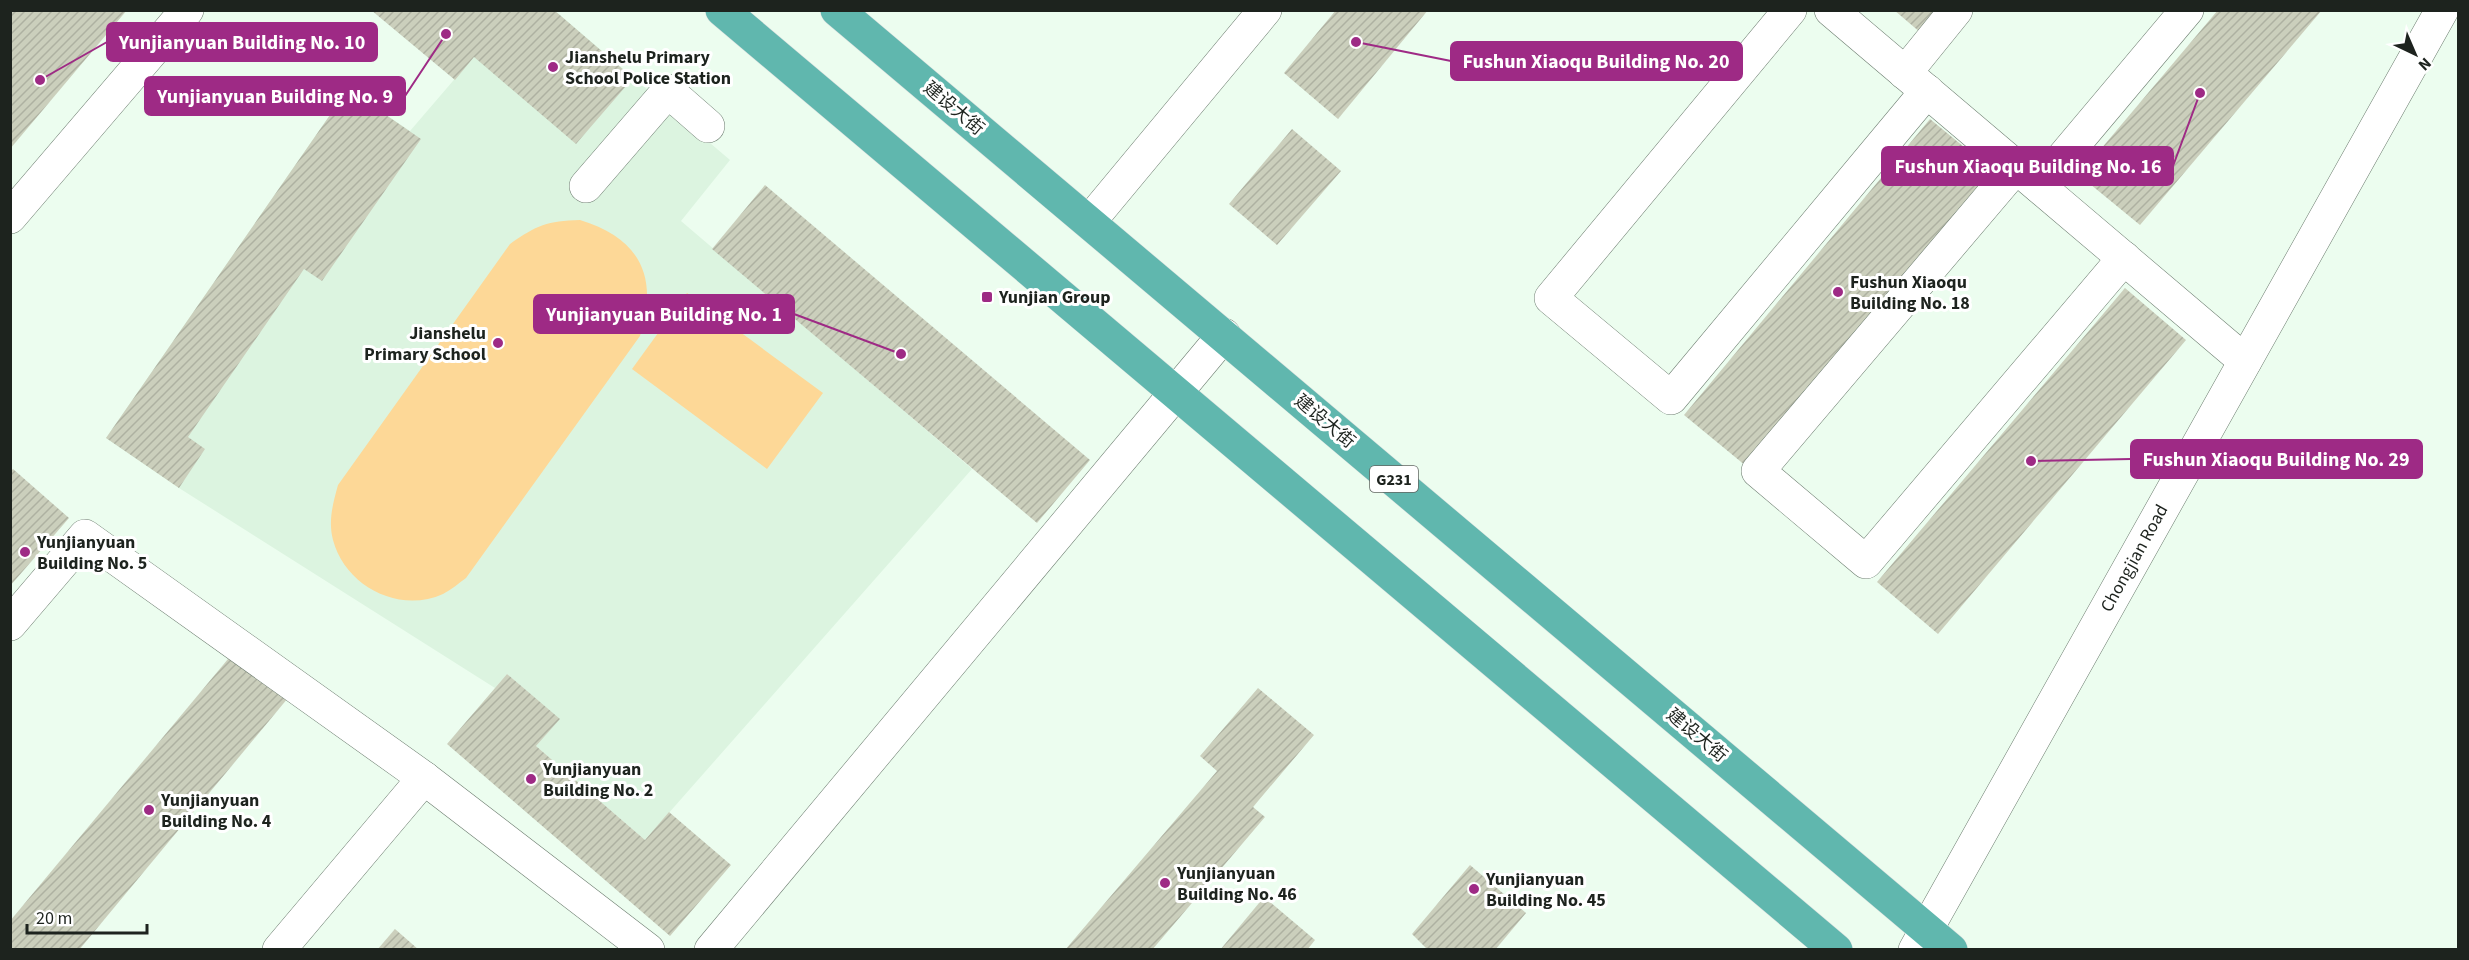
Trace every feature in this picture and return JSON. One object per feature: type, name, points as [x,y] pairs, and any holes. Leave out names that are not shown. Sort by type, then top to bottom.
[{"type":"highway","points":[[722,10],[1836,950]]},
{"type":"highway","name":"建设大街","points":[[837,10],[1224,335],[1920,939],[1951,950]]},
{"type":"street","points":[[10,217],[186,10]]},
{"type":"street","points":[[1089,222],[1265,10]]},
{"type":"street","points":[[1790,10],[1551,298],[1671,398],[1916,82],[1956,10]]},
{"type":"street","points":[[1831,10],[2245,361]]},
{"type":"street","points":[[2124,258],[1866,562],[1758,471],[2027,176],[2187,10]]},
{"type":"street","name":"Chongjian Road","points":[[1920,939],[2442,10]]},
{"type":"street","points":[[586,186],[668,91],[708,126]]},
{"type":"street","points":[[711,950],[1224,335]]},
{"type":"street","points":[[10,624],[85,536],[424,778],[648,950]]},
{"type":"street","points":[[279,950],[424,778]]},
{"type":"shaded area","name":"Jianshelu Primary School","points":[[554,10],[730,160],[681,221],[972,469],[645,840],[536,746],[559,719],[507,674],[495,688],[179,488],[106,438],[348,89],[410,131],[513,11]]},
{"type":"shaded area","points":[[580,220],[617,237],[640,263],[647,296],[640,336],[466,578],[443,594],[426,599],[392,598],[376,592],[361,583],[349,571],[339,556],[333,540],[331,519],[338,485],[510,244],[543,225]]},
{"type":"shaded area","points":[[687,293],[823,393],[767,469],[632,369]]},
{"type":"building","points":[[10,10],[127,10],[10,149]]},
{"type":"building","name":"Jianshelu Primary School Police Station","points":[[371,10],[554,10],[633,78],[576,144],[474,57],[455,80]]},
{"type":"building","points":[[1336,10],[1428,10],[1338,119],[1284,73]]},
{"type":"building","points":[[1894,10],[1940,10],[1921,33]]},
{"type":"building","points":[[2218,10],[2322,10],[2140,225],[2079,175]]},
{"type":"building","points":[[348,89],[421,139],[322,281],[304,269],[188,437],[205,449],[179,488],[106,438]]},
{"type":"building","name":"Fushun Xiaoqu Building No. 18","points":[[1930,119],[1992,170],[1746,466],[1684,415]]},
{"type":"building","points":[[1292,129],[1341,171],[1277,245],[1229,204]]},
{"type":"building","points":[[765,185],[1090,460],[1037,523],[712,249]]},
{"type":"building","points":[[2125,288],[2186,340],[1938,634],[1877,582]]},
{"type":"building","name":"Yunjianyuan Building No. 5","points":[[13,469],[69,518],[10,586],[10,472]]},
{"type":"building","name":"Yunjianyuan Building No. 4","points":[[233,653],[288,698],[79,950],[10,950],[10,921]]},
{"type":"building","name":"Yunjianyuan Building No. 2","points":[[507,674],[560,719],[536,746],[645,840],[669,812],[731,865],[670,936],[447,744]]},
{"type":"building","name":"Yunjianyuan Building No. 46","points":[[1258,688],[1314,735],[1253,807],[1265,817],[1152,950],[1065,950],[1217,771],[1200,756]]},
{"type":"building","name":"Yunjianyuan Building No. 45","points":[[1470,865],[1526,913],[1495,950],[1428,950],[1412,934]]},
{"type":"building","points":[[1264,897],[1315,940],[1307,950],[1220,950]]},
{"type":"building","points":[[395,929],[419,950],[377,950]]},
{"type":"place","name":"Yunjianyuan Building No. 9","points":[[446,34]]},
{"type":"place","name":"Fushun Xiaoqu Building No. 20","points":[[1356,42]]},
{"type":"place","name":"Jianshelu Primary School Police Station","points":[[553,67]]},
{"type":"place","name":"Yunjianyuan Building No. 10","points":[[40,80]]},
{"type":"place","name":"Fushun Xiaoqu Building No. 16","points":[[2200,93]]},
{"type":"place","name":"Fushun Xiaoqu Building No. 18","points":[[1838,292]]},
{"type":"place","name":"Yunjian Group","points":[[987,297]]},
{"type":"place","name":"Jianshelu Primary School","points":[[498,343]]},
{"type":"place","name":"Yunjianyuan Building No. 1","points":[[901,354]]},
{"type":"place","name":"Fushun Xiaoqu Building No. 29","points":[[2031,461]]},
{"type":"place","name":"Yunjianyuan Building No. 5","points":[[25,552]]},
{"type":"place","name":"Yunjianyuan Building No. 2","points":[[531,779]]},
{"type":"place","name":"Yunjianyuan Building No. 4","points":[[149,810]]},
{"type":"place","name":"Yunjianyuan Building No. 46","points":[[1165,883]]},
{"type":"place","name":"Yunjianyuan Building No. 45","points":[[1474,889]]}]
